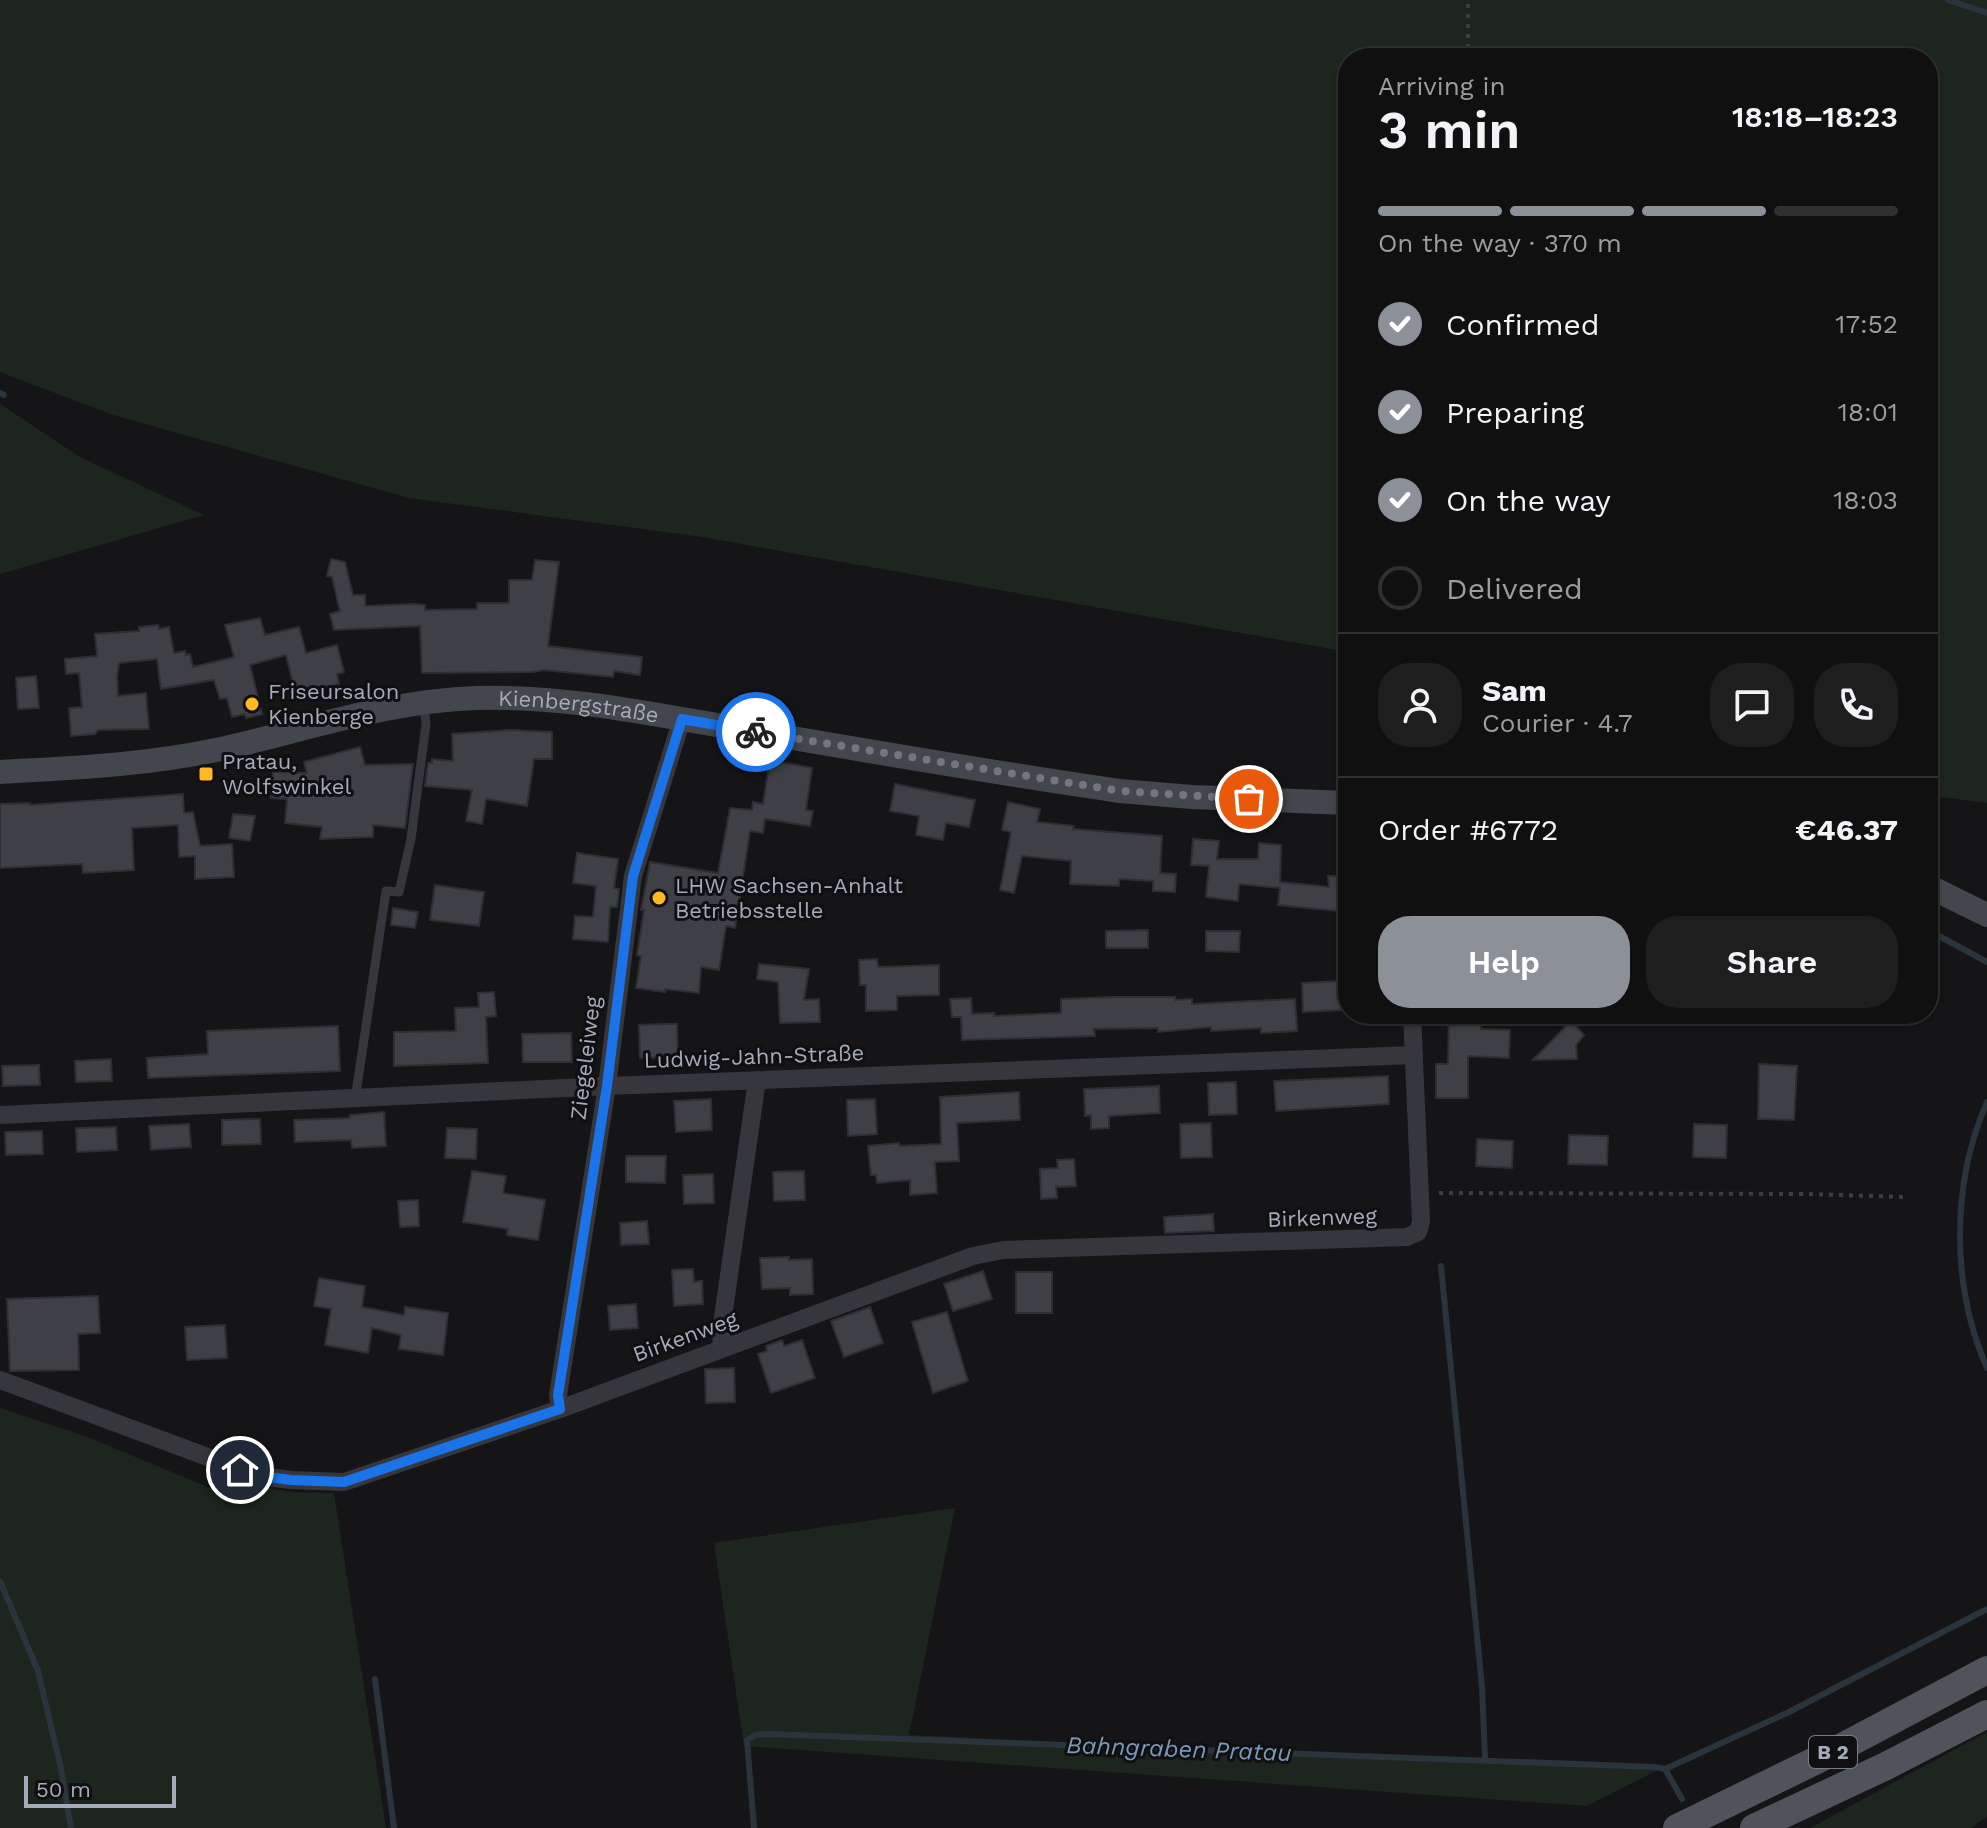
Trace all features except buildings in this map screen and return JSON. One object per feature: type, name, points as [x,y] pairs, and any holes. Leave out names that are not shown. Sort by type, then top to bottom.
[{"type":"main road","name":"Kienbergstraße","points":[[0,772],[99,766],[190,755],[423,702],[488,698],[547,699],[1142,794],[1338,803]]},
{"type":"main road","points":[[1938,891],[1987,915]]},
{"type":"main road","name":"B 2","points":[[1677,1828],[1825,1756],[1987,1670]]},
{"type":"main road","name":"B 2","points":[[1754,1828],[1987,1714]]},
{"type":"street","name":"Ziegeleiweg","points":[[560,1409],[558,1395],[607,1086],[633,876],[682,719]]},
{"type":"street","points":[[1412,1024],[1420,1193]]},
{"type":"street","name":"Ludwig-Jahn-Straße","points":[[0,1115],[607,1086],[1414,1055]]},
{"type":"street","points":[[722,1347],[721,1331],[757,1080]]},
{"type":"street","name":"Birkenweg","points":[[0,1380],[259,1476],[344,1482],[560,1409],[973,1256],[1003,1250],[1407,1237],[1418,1232],[1421,1222],[1420,1193]]},
{"type":"lane","points":[[355,1100],[386,891],[399,892],[411,839],[426,724],[423,702]]},
{"type":"path","points":[[1468,0],[1468,48]]},
{"type":"path","points":[[1420,1193],[1907,1197]]},
{"type":"shaded area","points":[[0,0],[1987,0],[1987,803],[1938,796],[1938,48],[1338,48],[1338,650],[702,537],[409,498],[113,415],[0,372]]},
{"type":"shaded area","points":[[0,404],[80,457],[204,515],[0,574]]},
{"type":"shaded area","points":[[0,1408],[85,1436],[222,1493],[244,1483],[290,1492],[334,1493],[386,1828],[0,1828]]},
{"type":"shaded area","points":[[955,1508],[909,1735],[1658,1770],[1587,1806],[744,1746],[714,1543]]},
{"type":"shaded area","points":[[1987,1732],[1987,1816],[1971,1828],[1810,1828]]},
{"type":"waterway","points":[[1948,0],[1987,13]]},
{"type":"waterway","points":[[0,393],[4,395]]},
{"type":"waterway","points":[[1938,935],[1987,962]]},
{"type":"waterway","points":[[1987,1102],[1967,1167],[1960,1235],[1967,1303],[1987,1368]]},
{"type":"waterway","points":[[1441,1266],[1482,1687],[1485,1759]]},
{"type":"waterway","name":"Bahngraben Pratau","points":[[0,1581],[38,1671],[71,1828]]},
{"type":"waterway","points":[[1665,1769],[1787,1713],[1987,1609]]},
{"type":"waterway","points":[[375,1679],[394,1828]]},
{"type":"waterway","name":"Bahngraben Pratau","points":[[754,1828],[747,1740],[755,1735],[768,1734],[1655,1767],[1665,1769],[1682,1799]]},
{"type":"way so far","points":[[756,732],[1120,791],[1249,799]]},
{"type":"place","name":"Friseursalon Kienberge","points":[[252,704]]},
{"type":"place","name":"Pratau, Wolfswinkel","points":[[206,774]]},
{"type":"place","name":"LHW Sachsen-Anhalt Betriebsstelle","points":[[659,898]]},
{"type":"route","points":[[240,1470],[291,1480],[344,1482],[560,1409],[558,1395],[607,1086],[628,905],[638,854],[682,719],[756,732]]}]
